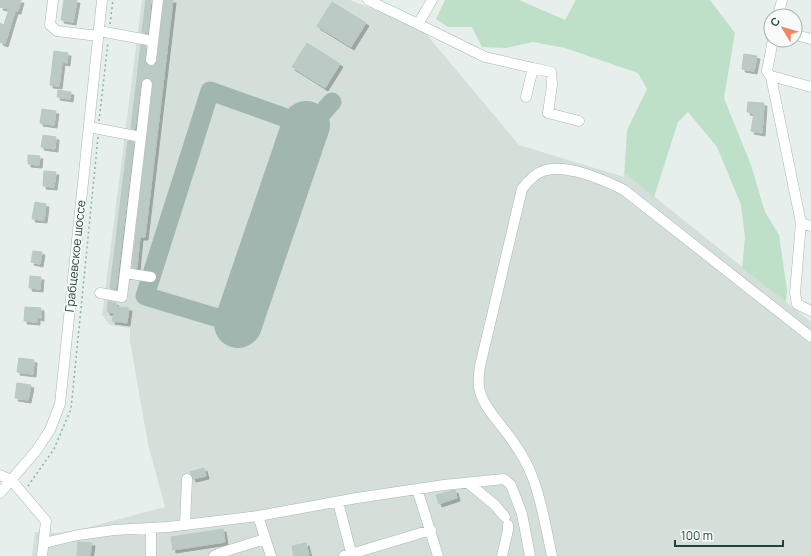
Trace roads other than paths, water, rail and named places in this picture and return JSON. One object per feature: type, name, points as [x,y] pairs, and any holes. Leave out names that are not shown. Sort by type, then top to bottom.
[{"type":"street","points":[[53,0],[50,25],[57,31],[99,34],[154,41]]},
{"type":"street","name":"Грабцевское шоссе","points":[[0,493],[12,481],[36,451],[50,430],[60,404],[102,0]]},
{"type":"street","points":[[151,60],[158,0]]},
{"type":"street","points":[[368,0],[485,56],[551,72],[552,85],[548,113],[579,122]]},
{"type":"street","points":[[418,24],[432,0]]},
{"type":"street","points":[[771,48],[767,71],[771,77],[800,223],[795,292],[797,304],[811,311]]},
{"type":"street","points":[[526,97],[533,68]]},
{"type":"street","points":[[771,77],[811,87]]},
{"type":"street","points":[[100,293],[122,297],[147,84]]},
{"type":"street","points":[[89,127],[141,137]]},
{"type":"street","points":[[552,556],[540,500],[525,459],[484,402],[479,388],[478,378],[522,189],[533,176],[543,171],[561,169],[584,174],[624,190],[811,337]]},
{"type":"street","points":[[800,223],[811,226]]},
{"type":"street","points":[[125,273],[151,276]]},
{"type":"street","points":[[0,475],[12,481],[46,521],[42,556]]},
{"type":"street","points":[[185,525],[187,479]]},
{"type":"street","points":[[44,543],[78,535],[114,530],[185,525],[258,516],[417,489],[504,479],[511,485],[522,514],[530,556]]},
{"type":"street","points":[[468,483],[495,505],[506,521],[508,530],[502,556]]},
{"type":"street","points":[[417,489],[438,556]]},
{"type":"street","points":[[338,502],[349,555],[431,530]]},
{"type":"street","points":[[258,516],[271,556]]},
{"type":"street","points":[[151,528],[151,556]]},
{"type":"street","points":[[214,556],[265,539]]}]
